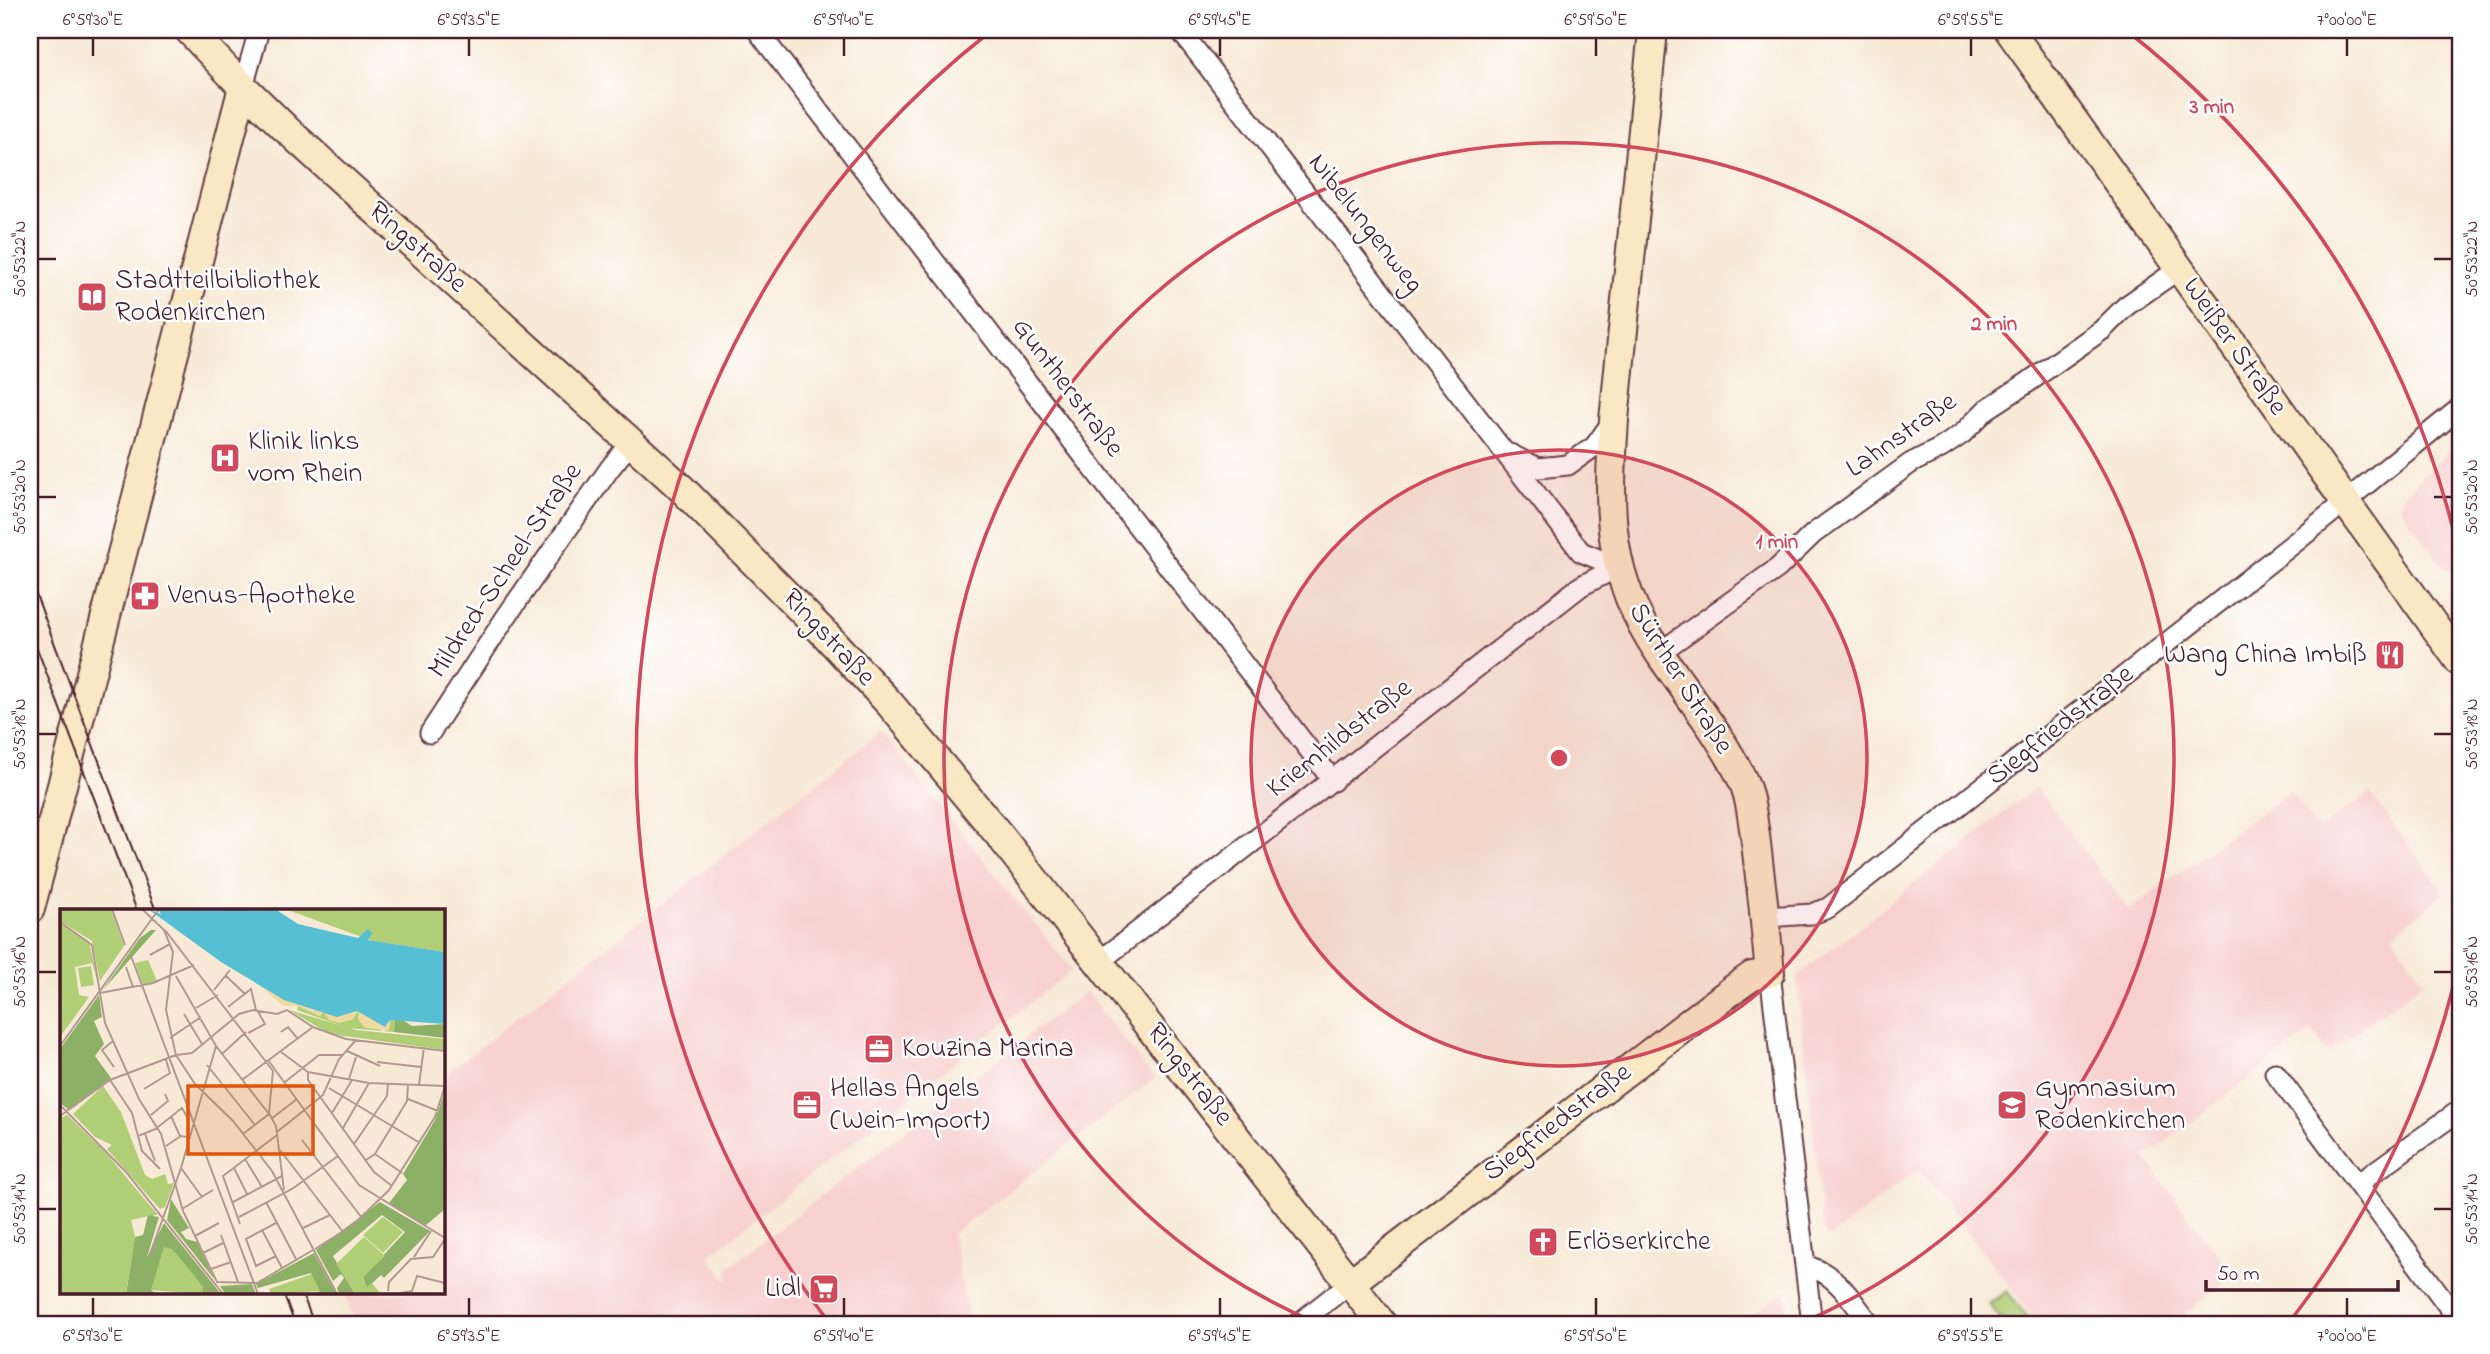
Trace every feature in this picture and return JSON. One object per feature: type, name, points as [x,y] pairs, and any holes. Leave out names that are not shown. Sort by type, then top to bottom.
[{"type":"street","name":"Ringstraße","points":[[189,30],[243,88],[631,442],[752,558],[863,675],[992,826],[1100,961],[1382,1324]]},
{"type":"street","points":[[30,909],[259,30]]},
{"type":"street","name":"Guntherstraße","points":[[757,30],[1333,781]]},
{"type":"street","name":"Nibelungenweg","points":[[1180,30],[1581,552],[1618,567]]},
{"type":"street","name":"Sürther Straße","points":[[1653,30],[1614,420],[1609,484],[1611,529],[1618,567],[1630,603],[1659,653],[1719,738],[1745,785],[1752,815],[1765,917],[1812,1324]]},
{"type":"street","name":"Weißer Straße","points":[[2010,30],[2344,503],[2460,662]]},
{"type":"street","name":"Lahnstraße","points":[[1659,653],[1778,568],[1813,534],[1911,463],[1962,434],[1987,409],[2102,330],[2126,306],[2179,269]]},
{"type":"street","name":"Siegfriedstraße","points":[[1765,917],[1812,914],[1828,908],[2344,503],[2460,408]]},
{"type":"street","name":"Nibelungenweg","points":[[1506,452],[1538,468],[1568,465],[1595,446],[1614,420]]},
{"type":"street","name":"Mildred-Scheel-Straße","points":[[430,733],[506,617],[631,442]]},
{"type":"street","name":"Kriemhildstraße","points":[[1100,961],[1581,586],[1618,567]]},
{"type":"street","name":"Siegfriedstraße","points":[[1350,1283],[1735,988],[1752,976],[1770,973]]},
{"type":"street","points":[[2275,1073],[2460,1322]]},
{"type":"street","points":[[2359,1183],[2460,1110]]},
{"type":"street","points":[[1807,1266],[1821,1269],[1843,1289],[1870,1324]]},
{"type":"street","points":[[1298,1324],[1350,1283]]},
{"type":"shaded area","points":[[2460,441],[2460,574],[2446,570],[2399,506],[2403,495]]},
{"type":"shaded area","points":[[881,732],[1072,970],[709,1255],[728,1282],[729,1267],[1086,991],[1154,1079],[952,1234],[970,1324],[356,1324],[345,1294],[444,1294],[444,1075]]},
{"type":"shaded area","name":"Gymnasium Rodenkirchen","points":[[2036,787],[2129,910],[2290,791],[2318,830],[2370,793],[2445,893],[2393,935],[2424,982],[2328,1053],[2312,1030],[2145,1158],[2234,1276],[2172,1324],[2039,1324],[1918,1169],[1828,1239],[1823,1231],[1797,976]]},
{"type":"shaded area","points":[[1785,1292],[1789,1324],[1737,1324]]},
{"type":"green space","points":[[2007,1291],[2032,1324],[2005,1324],[1989,1304]]},
{"type":"tram line","points":[[30,579],[155,909]]},
{"type":"tram line","points":[[30,630],[136,909]]},
{"type":"tram line","points":[[283,1294],[295,1324]]},
{"type":"tram line","points":[[302,1294],[314,1324]]},
{"type":"place","name":"Stadtteilbibliothek Rodenkirchen","points":[[92,297]]},
{"type":"place","name":"Klinik links vom Rhein","points":[[225,458]]},
{"type":"place","name":"Venus-Apotheke","points":[[145,596]]},
{"type":"place","name":"Wang China Imbiß","points":[[2390,655]]},
{"type":"place","name":"Kouzina Marina","points":[[879,1049]]},
{"type":"place","name":"Hellas Angels (Wein-Import)","points":[[807,1105]]},
{"type":"place","name":"Gymnasium Rodenkirchen","points":[[2012,1105]]},
{"type":"place","name":"Erlöserkirche","points":[[1543,1242]]},
{"type":"place","name":"Lidl","points":[[824,1289]]}]
